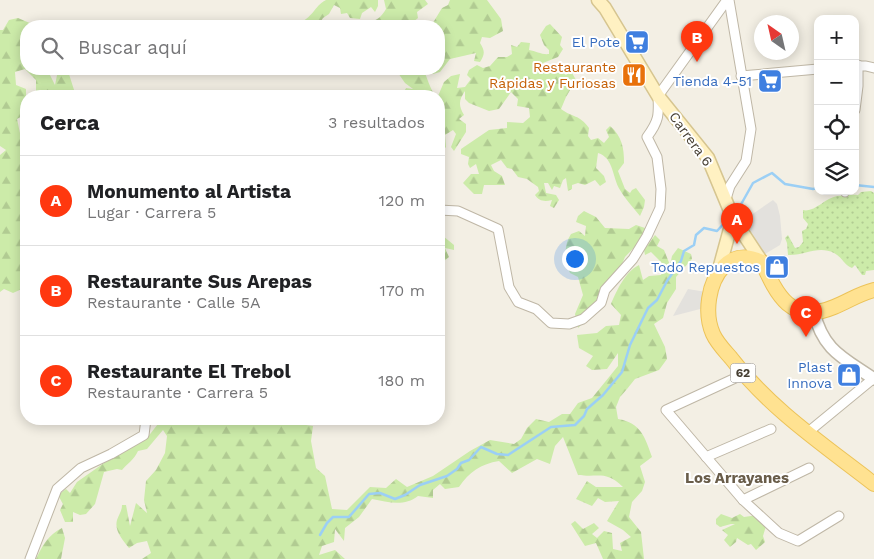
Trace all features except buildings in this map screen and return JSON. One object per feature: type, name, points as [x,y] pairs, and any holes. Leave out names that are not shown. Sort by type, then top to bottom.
[{"type":"main road","name":"Carrera 6","points":[[598,0],[605,8],[658,96],[708,158],[733,218],[762,262]]},
{"type":"main road","points":[[718,273],[733,218]]},
{"type":"main road","points":[[718,273],[724,266],[736,258],[750,257],[762,262],[780,298],[796,308],[814,312],[828,309],[856,295],[874,290]]},
{"type":"main road","name":"62","points":[[718,273],[709,303],[711,327],[714,335],[744,374],[780,410],[874,484]]},
{"type":"street","points":[[445,210],[458,211],[498,229],[509,287],[518,302],[536,309],[551,323],[569,324],[583,319],[601,303],[606,290],[633,259],[647,236],[660,208],[661,189],[657,157],[647,137],[656,124],[659,115],[658,96],[728,0]]},
{"type":"street","points":[[726,201],[727,190],[746,161],[751,129],[728,0]]},
{"type":"street","points":[[859,66],[874,68]]},
{"type":"street","points":[[741,76],[814,69]]},
{"type":"street","points":[[807,432],[874,378],[835,353],[818,327],[814,312]]},
{"type":"street","points":[[744,374],[666,410],[743,500],[779,533],[798,541],[839,516]]},
{"type":"street","points":[[30,559],[57,489],[81,468],[111,454],[144,435],[145,425]]},
{"type":"street","points":[[706,457],[771,429]]},
{"type":"street","points":[[743,500],[809,468]]},
{"type":"green space","points":[[326,0],[378,0],[378,6],[375,12],[371,7],[362,13],[360,19],[350,18],[347,13],[341,14],[340,8],[334,5],[329,14],[322,20],[305,20]]},
{"type":"green space","points":[[384,0],[425,0],[428,4],[417,12],[418,18],[416,20],[374,20],[381,16],[386,9]]},
{"type":"green space","points":[[450,0],[487,0],[501,19],[503,31],[490,38],[482,37],[480,43],[484,52],[480,62],[474,61],[476,53],[450,59],[445,66],[445,20],[435,20],[442,8],[448,5]]},
{"type":"green space","points":[[18,18],[23,20],[20,20],[20,70],[15,72],[16,85],[26,89],[20,90],[20,117],[17,119],[20,133],[20,290],[13,293],[4,289],[0,292],[0,155],[6,150],[0,146],[0,30],[3,30],[9,20]]},
{"type":"green space","points":[[550,24],[562,37],[560,45],[563,49],[558,57],[543,63],[545,70],[560,71],[566,75],[571,71],[576,80],[561,109],[579,118],[589,128],[588,136],[591,140],[598,138],[604,143],[609,137],[606,130],[610,126],[617,134],[622,143],[624,158],[624,163],[618,171],[625,189],[630,193],[636,188],[645,200],[640,216],[617,185],[610,163],[603,155],[598,153],[596,168],[604,176],[606,182],[600,186],[595,180],[585,185],[578,183],[572,185],[572,189],[568,191],[566,178],[563,180],[560,188],[554,186],[552,190],[548,183],[544,183],[546,193],[556,195],[559,200],[554,208],[550,206],[552,200],[538,199],[535,195],[539,191],[538,187],[527,179],[518,177],[501,160],[491,165],[494,171],[502,176],[505,185],[484,185],[482,194],[474,194],[463,183],[471,174],[479,174],[476,164],[470,168],[468,164],[469,157],[461,154],[461,149],[489,130],[507,128],[507,122],[523,123],[530,117],[529,108],[517,106],[518,99],[511,92],[499,109],[489,111],[469,103],[465,99],[465,91],[460,103],[464,115],[459,119],[466,124],[466,132],[454,151],[451,147],[456,134],[453,130],[445,135],[445,90],[441,90],[444,82],[451,76],[460,74],[457,88],[465,87],[471,79],[467,75],[469,70],[477,65],[483,68],[490,66],[498,57],[507,57],[512,54],[511,45],[517,47],[521,42],[530,43],[529,50],[549,54],[549,50],[544,45],[540,35],[546,26]]},
{"type":"green space","points":[[31,75],[50,75],[55,85],[57,75],[69,75],[74,90],[36,90],[36,80]]},
{"type":"green space","points":[[399,75],[426,75],[432,90],[405,90],[406,88],[413,89],[405,83]]},
{"type":"green space","points":[[871,191],[874,193],[874,270],[866,271],[865,275],[862,275],[855,265],[852,268],[849,267],[837,255],[828,251],[817,250],[788,255],[785,238],[788,235],[795,248],[799,247],[803,242],[802,231],[806,229],[808,224],[803,218],[803,210],[811,209],[833,197],[859,195],[861,192]]},
{"type":"green space","points":[[584,211],[596,217],[605,228],[629,229],[636,225],[645,228],[646,235],[625,257],[587,319],[578,328],[575,314],[583,295],[578,277],[570,273],[567,265],[573,260],[566,258],[566,252],[571,234],[579,231],[585,236],[586,226],[576,222],[578,216]]},
{"type":"green space","points":[[655,235],[660,240],[657,246],[664,250],[670,265],[672,256],[678,248],[691,254],[692,259],[676,277],[676,289],[667,303],[663,318],[654,324],[665,347],[667,359],[659,370],[635,379],[620,397],[616,407],[618,419],[632,424],[641,432],[652,457],[640,466],[645,482],[642,491],[632,502],[629,517],[641,532],[644,559],[603,559],[596,543],[585,546],[571,524],[575,521],[583,529],[594,523],[599,528],[592,534],[597,538],[604,531],[612,533],[613,549],[622,551],[620,543],[631,537],[607,521],[619,501],[605,502],[598,498],[592,506],[576,499],[587,481],[596,487],[623,487],[611,478],[578,475],[563,437],[555,446],[550,464],[537,459],[512,473],[499,461],[476,469],[459,487],[445,489],[440,484],[433,490],[433,498],[418,496],[402,503],[372,499],[359,517],[345,528],[344,541],[335,529],[334,542],[322,546],[319,555],[335,550],[345,559],[142,559],[151,553],[147,541],[137,543],[129,548],[118,532],[116,524],[122,505],[126,505],[130,526],[136,503],[147,513],[144,500],[146,481],[156,470],[165,453],[167,436],[163,430],[147,449],[138,451],[122,470],[117,469],[104,472],[95,504],[86,514],[80,515],[73,512],[73,522],[65,522],[60,510],[63,504],[58,495],[66,489],[70,493],[77,482],[104,463],[147,438],[157,425],[313,426],[311,441],[316,468],[325,476],[332,509],[347,510],[370,487],[386,488],[396,479],[407,487],[433,476],[490,440],[514,444],[521,439],[527,428],[536,419],[549,422],[562,414],[570,414],[578,403],[592,398],[618,366],[618,353],[607,369],[592,370],[586,366],[593,356],[579,348],[577,335],[597,333],[606,326],[619,325],[621,315],[611,304],[622,282],[634,268],[639,265],[643,280],[649,276],[661,275],[665,266],[651,252],[645,255],[644,250]]},
{"type":"green space","points":[[445,238],[454,245],[454,250],[445,248]]},
{"type":"green space","points":[[445,248],[449,257],[445,260]]},
{"type":"green space","points":[[721,514],[732,518],[740,514],[744,517],[758,515],[766,526],[763,536],[765,542],[756,550],[751,544],[748,545],[737,538],[736,542],[730,547],[724,540],[728,535],[722,530],[735,524],[720,527],[716,524],[716,519]]},
{"type":"green space","points":[[62,528],[65,538],[61,559],[36,559],[46,541]]},
{"type":"shaded area","points":[[773,200],[777,204],[780,216],[782,239],[780,245],[765,254],[744,220]]},
{"type":"shaded area","points":[[688,289],[706,292],[704,308],[673,316]]},
{"type":"waterway","points":[[735,213],[753,183],[772,173],[785,184],[814,189]]},
{"type":"waterway","points":[[859,185],[874,187]]},
{"type":"waterway","points":[[320,535],[333,517],[349,517],[369,494],[380,493],[395,499],[420,485],[447,476],[457,469],[461,463],[469,460],[481,447],[497,454],[508,455],[551,427],[575,425],[584,416],[587,409],[603,395],[622,372],[630,345],[648,308],[657,300],[681,261],[684,251],[694,245],[696,235],[704,228],[717,231],[727,220]]},
{"type":"place","name":"El Pote","points":[[637,42]]},
{"type":"place","name":"Restaurante Sus Arepas","points":[[697,62]]},
{"type":"place","name":"Restaurante Rápidas y Furiosas","points":[[634,75]]},
{"type":"place","name":"Tienda 4-51","points":[[770,81]]},
{"type":"place","name":"Monumento al Artista","points":[[737,244]]},
{"type":"place","name":"Todo Repuestos","points":[[777,267]]},
{"type":"place","name":"Restaurante El Trebol","points":[[806,337]]},
{"type":"place","name":"Plast Innova","points":[[849,375]]},
{"type":"district","name":"Los Arrayanes","points":[[737,478]]}]
